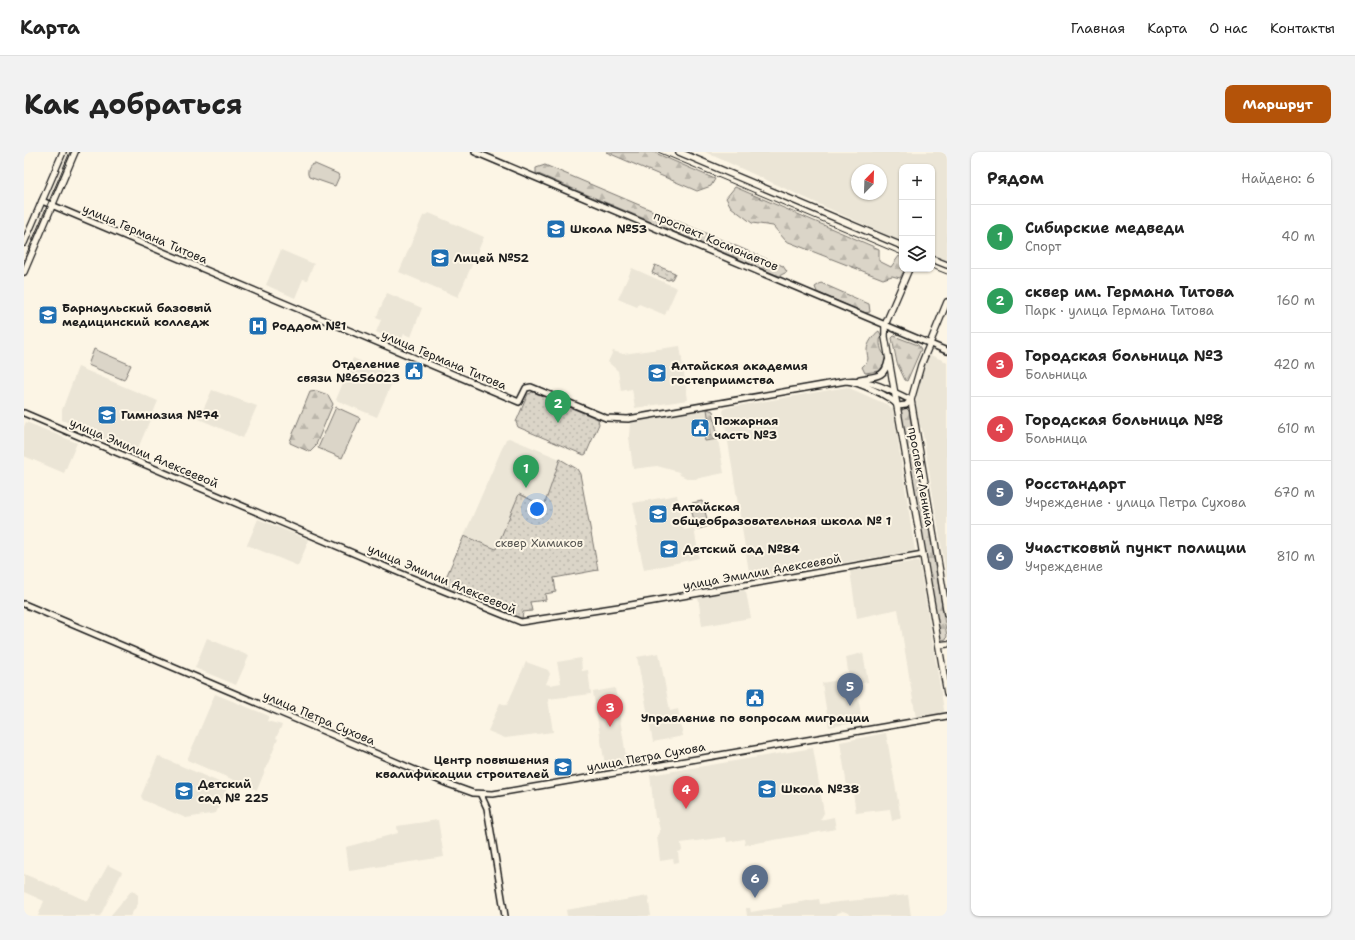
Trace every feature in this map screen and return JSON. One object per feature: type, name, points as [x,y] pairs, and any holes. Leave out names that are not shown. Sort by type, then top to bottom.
[{"type":"main road","points":[[24,243],[63,152]]},
{"type":"main road","points":[[24,272],[75,152]]},
{"type":"main road","points":[[679,152],[899,245]]},
{"type":"main road","points":[[935,260],[947,265]]},
{"type":"main road","name":"проспект Ленина","points":[[908,272],[885,325],[885,337],[947,693]]},
{"type":"main road","name":"проспект Ленина","points":[[947,302],[916,380],[911,400],[947,614]]},
{"type":"main road","points":[[939,645],[947,644]]},
{"type":"street","name":"проспект Космонавтов","points":[[475,152],[947,351]]},
{"type":"street","name":"улица Германа Титова","points":[[42,201],[519,402],[526,388],[532,387],[606,418],[628,419],[855,380]]},
{"type":"street","points":[[855,380],[883,374],[886,370],[889,356]]},
{"type":"street","points":[[846,381],[855,382],[892,400],[898,406],[906,405],[911,400],[866,381],[855,380]]},
{"type":"street","name":"улица Эмилии Алексеевой","points":[[24,413],[407,576],[521,622],[625,606],[923,554]]},
{"type":"street","name":"улица Петра Сухова","points":[[24,604],[448,784],[481,795],[947,716]]},
{"type":"street","points":[[481,795],[487,808],[505,916]]},
{"type":"shaded area","points":[[705,152],[947,152],[947,261],[935,256],[935,164],[899,164],[899,241]]},
{"type":"shaded area","name":"Лицей №52","points":[[429,213],[484,237],[458,297],[399,272],[423,216]]},
{"type":"shaded area","points":[[281,250],[314,264],[307,280],[303,279],[295,298],[266,285]]},
{"type":"shaded area","points":[[632,268],[677,288],[665,315],[639,304],[637,307],[618,299]]},
{"type":"shaded area","points":[[387,293],[422,308],[411,337],[404,334],[400,343],[376,332],[381,320],[376,318]]},
{"type":"shaded area","name":"Алтайская академия гостеприимства","points":[[680,346],[688,400],[635,408],[632,389],[621,391],[618,371],[608,362],[613,351],[623,354]]},
{"type":"shaded area","points":[[928,354],[947,362],[947,580],[922,429],[918,425],[916,409],[917,386]]},
{"type":"shaded area","points":[[353,358],[395,376],[377,417],[336,400]]},
{"type":"shaded area","name":"Гимназия №74","points":[[78,367],[158,401],[136,453],[62,420],[62,410]]},
{"type":"shaded area","points":[[847,387],[888,405],[893,409],[915,551],[750,578],[723,411],[725,408]]},
{"type":"shaded area","points":[[212,390],[257,406],[243,438],[199,419]]},
{"type":"shaded area","points":[[707,409],[713,411],[724,473],[689,479],[680,475],[679,472],[657,466],[633,469],[629,437],[630,422]]},
{"type":"shaded area","points":[[26,422],[77,443],[64,473],[24,456],[24,427]]},
{"type":"shaded area","points":[[509,438],[560,459],[544,506],[519,494],[496,549],[464,536],[506,439]]},
{"type":"shaded area","points":[[677,495],[684,530],[694,528],[699,558],[644,570],[635,527],[638,526],[633,503]]},
{"type":"shaded area","points":[[258,519],[309,540],[298,566],[247,545]]},
{"type":"shaded area","points":[[919,561],[944,710],[943,713],[916,718],[898,609],[857,618],[850,571]]},
{"type":"shaded area","points":[[742,589],[746,592],[751,618],[702,626],[698,596]]},
{"type":"shaded area","points":[[207,638],[249,656],[236,685],[195,668]]},
{"type":"shaded area","points":[[659,653],[670,711],[678,709],[683,736],[653,742],[637,657]]},
{"type":"shaded area","points":[[863,653],[868,682],[856,684],[862,722],[829,727],[822,683],[849,678],[846,657]]},
{"type":"shaded area","points":[[581,658],[582,671],[588,670],[591,694],[548,699],[553,732],[505,738],[488,731],[500,703],[507,705],[526,662],[548,670],[550,674],[546,684],[550,685],[561,683],[557,662]]},
{"type":"shaded area","points":[[615,688],[627,762],[605,765],[593,692]]},
{"type":"shaded area","points":[[215,694],[269,716],[267,721],[282,725],[276,738],[278,739],[257,790],[187,760]]},
{"type":"shaded area","points":[[886,733],[901,818],[892,821],[890,809],[856,813],[852,786],[847,786],[840,742]]},
{"type":"shaded area","points":[[813,748],[824,813],[820,820],[834,817],[836,829],[745,845],[744,839],[727,842],[726,837],[681,843],[682,851],[678,852],[679,862],[674,863],[673,859],[660,861],[657,836],[660,830],[657,818],[655,818],[650,775]]},
{"type":"shaded area","name":"Детский сад № 225","points":[[158,756],[228,786],[216,813],[186,818],[143,800],[141,796]]},
{"type":"shaded area","points":[[438,820],[444,857],[349,871],[346,847],[398,833],[397,826]]},
{"type":"shaded area","points":[[108,865],[122,872],[100,916],[38,916],[44,901],[24,892],[24,874],[88,901]]},
{"type":"shaded area","points":[[132,890],[138,895],[138,904],[130,916],[110,916]]},
{"type":"shaded area","points":[[908,895],[911,916],[855,916],[843,911],[835,916],[747,916],[746,908],[750,908],[751,912],[819,899],[820,904]]},
{"type":"shaded area","points":[[648,896],[651,916],[567,916],[566,910]]},
{"type":"green space","points":[[606,152],[653,152],[715,179],[711,186],[697,191]]},
{"type":"green space","points":[[315,164],[338,174],[339,177],[335,186],[309,177],[309,169],[311,165]]},
{"type":"green space","points":[[545,165],[783,266],[787,272],[779,276],[536,173],[536,168]]},
{"type":"green space","points":[[735,187],[879,249],[879,261],[891,267],[899,256],[899,272],[903,272],[900,278],[892,276],[883,279],[786,241],[773,226],[752,223],[731,207],[726,198]]},
{"type":"green space","points":[[655,265],[675,273],[672,279],[668,280],[652,273]]},
{"type":"green space","points":[[821,283],[869,304],[870,312],[865,313],[817,292],[815,287]]},
{"type":"green space","points":[[879,331],[881,335],[880,347],[886,356],[886,361],[879,371],[865,373],[862,367],[868,360],[868,345]]},
{"type":"green space","points":[[894,336],[918,345],[921,349],[907,381],[905,380],[897,363],[892,338]]},
{"type":"green space","points":[[94,349],[131,365],[124,380],[88,365]]},
{"type":"green space","points":[[317,391],[328,395],[333,404],[315,447],[310,452],[290,443],[290,441],[310,392]]},
{"type":"green space","points":[[533,392],[598,419],[599,424],[586,454],[584,455],[518,427],[516,422],[528,394]]},
{"type":"green space","points":[[336,407],[360,418],[342,458],[318,448]]},
{"type":"green space","points":[[906,408],[909,411],[947,636],[946,639],[942,640],[940,637],[901,412]]},
{"type":"green space","points":[[707,409],[713,411],[718,439],[705,441],[704,436],[711,435]]},
{"type":"green space","name":"сквер Химиков","points":[[560,459],[577,469],[580,474],[598,570],[554,578],[556,592],[545,594],[546,600],[530,602],[532,611],[523,612],[522,619],[445,589],[444,582],[464,536],[496,549],[519,494],[544,506]]},
{"type":"green space","points":[[702,501],[709,526],[698,529],[696,528],[690,505],[692,503]]},
{"type":"tram line","points":[[24,260],[70,152]]},
{"type":"tram line","points":[[658,152],[899,254]]},
{"type":"tram line","points":[[935,269],[947,274]]},
{"type":"place","name":"Школа №53","points":[[556,229]]},
{"type":"place","name":"Лицей №52","points":[[440,258]]},
{"type":"place","name":"Барнаульский базовый медицинский колледж","points":[[48,315]]},
{"type":"place","name":"Роддом №1","points":[[258,326]]},
{"type":"place","name":"Отделение связи №656023","points":[[414,371]]},
{"type":"place","name":"Алтайская академия гостеприимства","points":[[657,373]]},
{"type":"place","name":"Гимназия №74","points":[[107,415]]},
{"type":"place","name":"сквер им. Германа Титова","points":[[558,423]]},
{"type":"place","name":"Пожарная часть №3","points":[[700,428]]},
{"type":"place","name":"Сибирские медведи","points":[[526,488]]},
{"type":"place","name":"Алтайская общеобразовательная школа № 1","points":[[658,514]]},
{"type":"place","name":"Детский сад №84","points":[[669,549]]},
{"type":"place","name":"Управление по вопросам миграции","points":[[755,698]]},
{"type":"place","name":"Росстандарт","points":[[850,706]]},
{"type":"place","name":"Городская больница №3","points":[[610,727]]},
{"type":"place","name":"Центр повышения квалификации строителей","points":[[563,767]]},
{"type":"place","name":"Школа №38","points":[[767,789]]},
{"type":"place","name":"Детский сад № 225","points":[[184,791]]},
{"type":"place","name":"Городская больница №8","points":[[686,809]]},
{"type":"place","name":"Участковый пункт полиции","points":[[755,898]]}]
